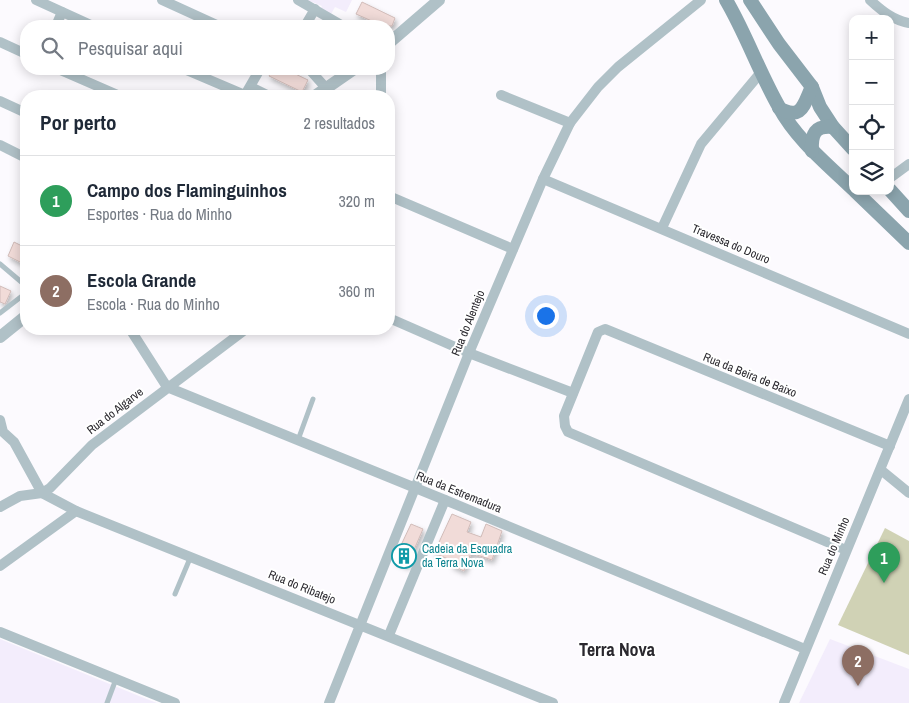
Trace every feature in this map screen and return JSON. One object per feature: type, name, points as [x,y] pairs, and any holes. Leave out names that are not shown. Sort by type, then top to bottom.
[{"type":"main road","points":[[726,0],[779,108],[812,151],[849,185]]},
{"type":"main road","points":[[750,0],[779,44],[812,87],[820,107],[833,127],[849,145]]},
{"type":"main road","points":[[779,108],[787,112],[800,110],[805,107],[812,87]]},
{"type":"main road","points":[[812,151],[811,139],[814,132],[824,126],[833,127]]},
{"type":"main road","points":[[894,194],[909,211]]},
{"type":"main road","points":[[859,195],[909,243]]},
{"type":"street","points":[[36,0],[80,20]]},
{"type":"street","points":[[162,0],[206,20]]},
{"type":"street","points":[[298,0],[333,20]]},
{"type":"street","points":[[395,38],[439,0]]},
{"type":"street","name":"Rua do Alentejo","points":[[329,703],[469,353],[542,179],[570,123],[598,87],[618,67],[700,0]]},
{"type":"street","points":[[870,0],[884,13],[899,21],[909,23]]},
{"type":"street","points":[[309,20],[315,9]]},
{"type":"street","points":[[59,20],[62,12]]},
{"type":"street","points":[[0,42],[20,51]]},
{"type":"street","points":[[662,228],[701,144],[762,71]]},
{"type":"street","points":[[72,75],[106,90]]},
{"type":"street","points":[[195,75],[221,90]]},
{"type":"street","points":[[249,90],[257,75]]},
{"type":"street","points":[[314,75],[326,88]]},
{"type":"street","points":[[323,90],[345,75]]},
{"type":"street","points":[[381,75],[381,90]]},
{"type":"street","points":[[501,95],[570,123]]},
{"type":"street","points":[[0,101],[20,110]]},
{"type":"street","points":[[0,145],[20,155]]},
{"type":"street","points":[[894,175],[909,164]]},
{"type":"street","name":"Travessa do Douro","points":[[542,179],[662,228],[909,334]]},
{"type":"street","points":[[395,199],[513,249]]},
{"type":"street","points":[[0,337],[20,321]]},
{"type":"street","points":[[395,321],[469,353],[573,393],[564,416],[564,426],[568,432],[846,550]]},
{"type":"street","name":"Rua da Beira de Baixo","points":[[573,393],[601,330],[610,331],[890,446]]},
{"type":"street","points":[[134,335],[166,387]]},
{"type":"street","name":"Rua do Algarve","points":[[0,507],[20,496],[42,493],[54,485],[83,452],[166,387],[238,335]]},
{"type":"street","name":"Rua da Estremadura","points":[[166,387],[805,649]]},
{"type":"street","name":"Rua do Minho","points":[[784,703],[909,399]]},
{"type":"street","points":[[0,420],[3,432],[14,442],[42,493]]},
{"type":"street","points":[[881,470],[909,493]]},
{"type":"street","name":"Rua do Ribatejo","points":[[42,493],[76,510],[389,635],[553,703]]},
{"type":"street","points":[[389,635],[445,500]]},
{"type":"street","points":[[0,566],[76,510]]},
{"type":"street","points":[[0,632],[175,703]]},
{"type":"lane","points":[[0,264],[20,281]]},
{"type":"lane","points":[[0,313],[20,298]]},
{"type":"lane","points":[[298,441],[313,399]]},
{"type":"lane","points":[[175,594],[191,556]]},
{"type":"lane","points":[[107,703],[117,679]]},
{"type":"shaded area","points":[[307,0],[352,0],[346,12],[335,7],[331,14],[320,10],[322,6]]},
{"type":"shaded area","points":[[0,639],[139,696],[157,703],[0,703]]},
{"type":"shaded area","points":[[830,639],[909,669],[909,703],[799,703]]},
{"type":"green space","points":[[885,528],[909,541],[909,655],[838,625]]},
{"type":"building","points":[[362,2],[395,18],[394,20],[370,20],[356,14]]},
{"type":"building","points":[[298,75],[308,80],[303,90],[298,90],[269,76]]},
{"type":"building","points":[[14,242],[20,245],[20,262],[8,256]]},
{"type":"building","points":[[0,286],[11,291],[5,304],[0,302]]},
{"type":"building","points":[[452,514],[471,522],[467,532],[481,537],[486,524],[502,531],[492,560],[471,553],[464,571],[451,565],[453,561],[434,553]]},
{"type":"building","points":[[411,524],[423,529],[407,566],[394,560]]},
{"type":"place","name":"Cadeia da Esquadra da Terra Nova","points":[[404,556]]},
{"type":"place","name":"Campo dos Flaminguinhos","points":[[884,583]]},
{"type":"place","name":"Escola Grande","points":[[858,686]]},
{"type":"district","name":"Terra Nova","points":[[617,650]]}]
